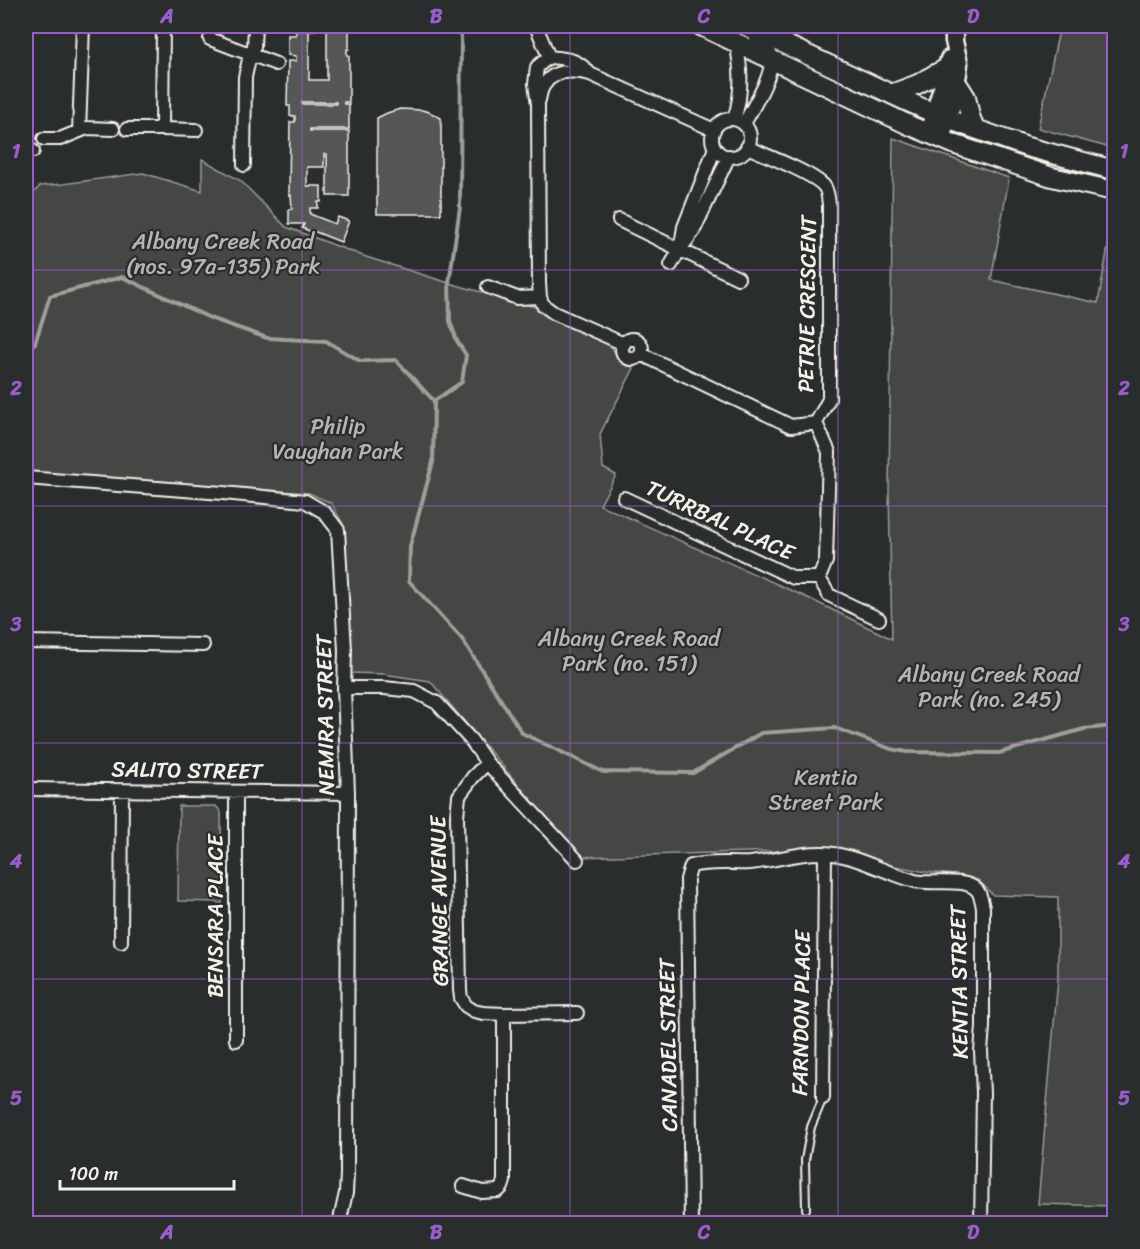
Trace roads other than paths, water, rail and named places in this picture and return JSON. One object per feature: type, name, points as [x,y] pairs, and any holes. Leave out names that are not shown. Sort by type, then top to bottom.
[{"type":"main road","points":[[701,26],[934,136],[975,153],[1052,177],[1114,191]]},
{"type":"main road","points":[[750,27],[941,116],[1027,147],[1114,170]]},
{"type":"main road","points":[[891,94],[918,84],[935,74],[952,76],[966,97],[975,129]]},
{"type":"street","points":[[80,130],[83,26]]},
{"type":"street","points":[[162,129],[163,26]]},
{"type":"street","points":[[244,165],[245,77],[254,47],[255,26]]},
{"type":"street","points":[[537,26],[549,57]]},
{"type":"street","points":[[739,121],[767,78],[771,59],[768,48],[757,40],[750,27]]},
{"type":"street","points":[[934,136],[941,116],[942,88],[952,76],[954,33]]},
{"type":"street","points":[[210,39],[276,64]]},
{"type":"street","points":[[736,42],[741,66],[739,121]]},
{"type":"street","points":[[488,287],[517,298],[540,297],[538,104],[535,84],[537,67],[549,57],[566,59],[583,64],[590,74]]},
{"type":"street","points":[[538,104],[543,85],[555,74],[578,71],[590,74],[714,130]]},
{"type":"street","points":[[680,249],[684,227],[715,148],[712,135],[714,130],[723,121],[739,121],[747,127],[750,142],[743,152],[729,156],[715,148]]},
{"type":"street","points":[[44,139],[60,139],[87,128],[113,129]]},
{"type":"street","points":[[127,129],[196,130]]},
{"type":"street","name":"PETRIE CRESCENT","points":[[540,297],[543,305],[554,313],[624,344],[630,339],[637,340],[643,348],[641,354],[791,426],[816,423],[829,399],[827,190],[807,174],[747,147]]},
{"type":"street","points":[[671,265],[693,232],[729,156]]},
{"type":"street","points":[[619,220],[738,278]]},
{"type":"street","name":"TURRBAL PLACE","points":[[624,498],[794,578],[819,578],[826,561],[829,452],[816,423]]},
{"type":"street","name":"NEMIRA STREET","points":[[26,478],[306,501],[324,512],[338,530],[345,650],[348,793],[347,1174],[346,1193],[339,1224]]},
{"type":"street","points":[[819,578],[829,595],[879,619]]},
{"type":"street","points":[[26,642],[203,645]]},
{"type":"street","points":[[344,688],[414,691],[437,703],[471,740],[487,764],[577,860]]},
{"type":"street","name":"GRANGE AVENUE","points":[[487,764],[473,777],[459,796],[457,816],[461,998],[466,1006],[474,1011],[504,1014],[577,1013]]},
{"type":"street","name":"SALITO STREET","points":[[26,789],[348,793]]},
{"type":"street","points":[[121,942],[122,791]]},
{"type":"street","name":"BENSARA PLACE","points":[[236,792],[236,1040]]},
{"type":"street","name":"KENTIA STREET","points":[[691,866],[704,862],[765,862],[794,855],[825,853],[852,859],[916,881],[969,885],[977,891],[983,908],[981,1224]]},
{"type":"street","name":"FARNDON PLACE","points":[[823,1098],[825,853]]},
{"type":"street","name":"CANADEL STREET","points":[[691,866],[687,879],[691,1224]]},
{"type":"street","points":[[463,1186],[482,1192],[498,1191],[504,1181],[504,1014]]},
{"type":"lane","name":"FARNDON PLACE","points":[[806,1209],[806,1160],[811,1127],[823,1098]]},
{"type":"waterway","points":[[434,401],[462,382],[466,355],[457,341],[450,321],[449,283],[460,207],[461,26]]},
{"type":"waterway","points":[[26,349],[35,343],[50,296],[122,277],[210,318],[267,338],[326,341],[360,361],[396,360],[434,401],[433,462],[410,546],[409,581],[462,639],[522,733],[603,772],[693,773],[761,733],[835,728],[891,749],[907,752],[999,753],[1084,729],[1114,726]]},
{"type":"park label","name":"Albany Creek Road (nos. 97a-135) Park","points":[[223,254]]},
{"type":"park label","name":"Philip Vaughan Park","points":[[338,438]]},
{"type":"park label","name":"Albany Creek Road Park (no. 151)","points":[[629,650]]},
{"type":"park label","name":"Albany Creek Road Park (no. 245)","points":[[989,686]]},
{"type":"park label","name":"Kentia Street Park","points":[[826,790]]}]
